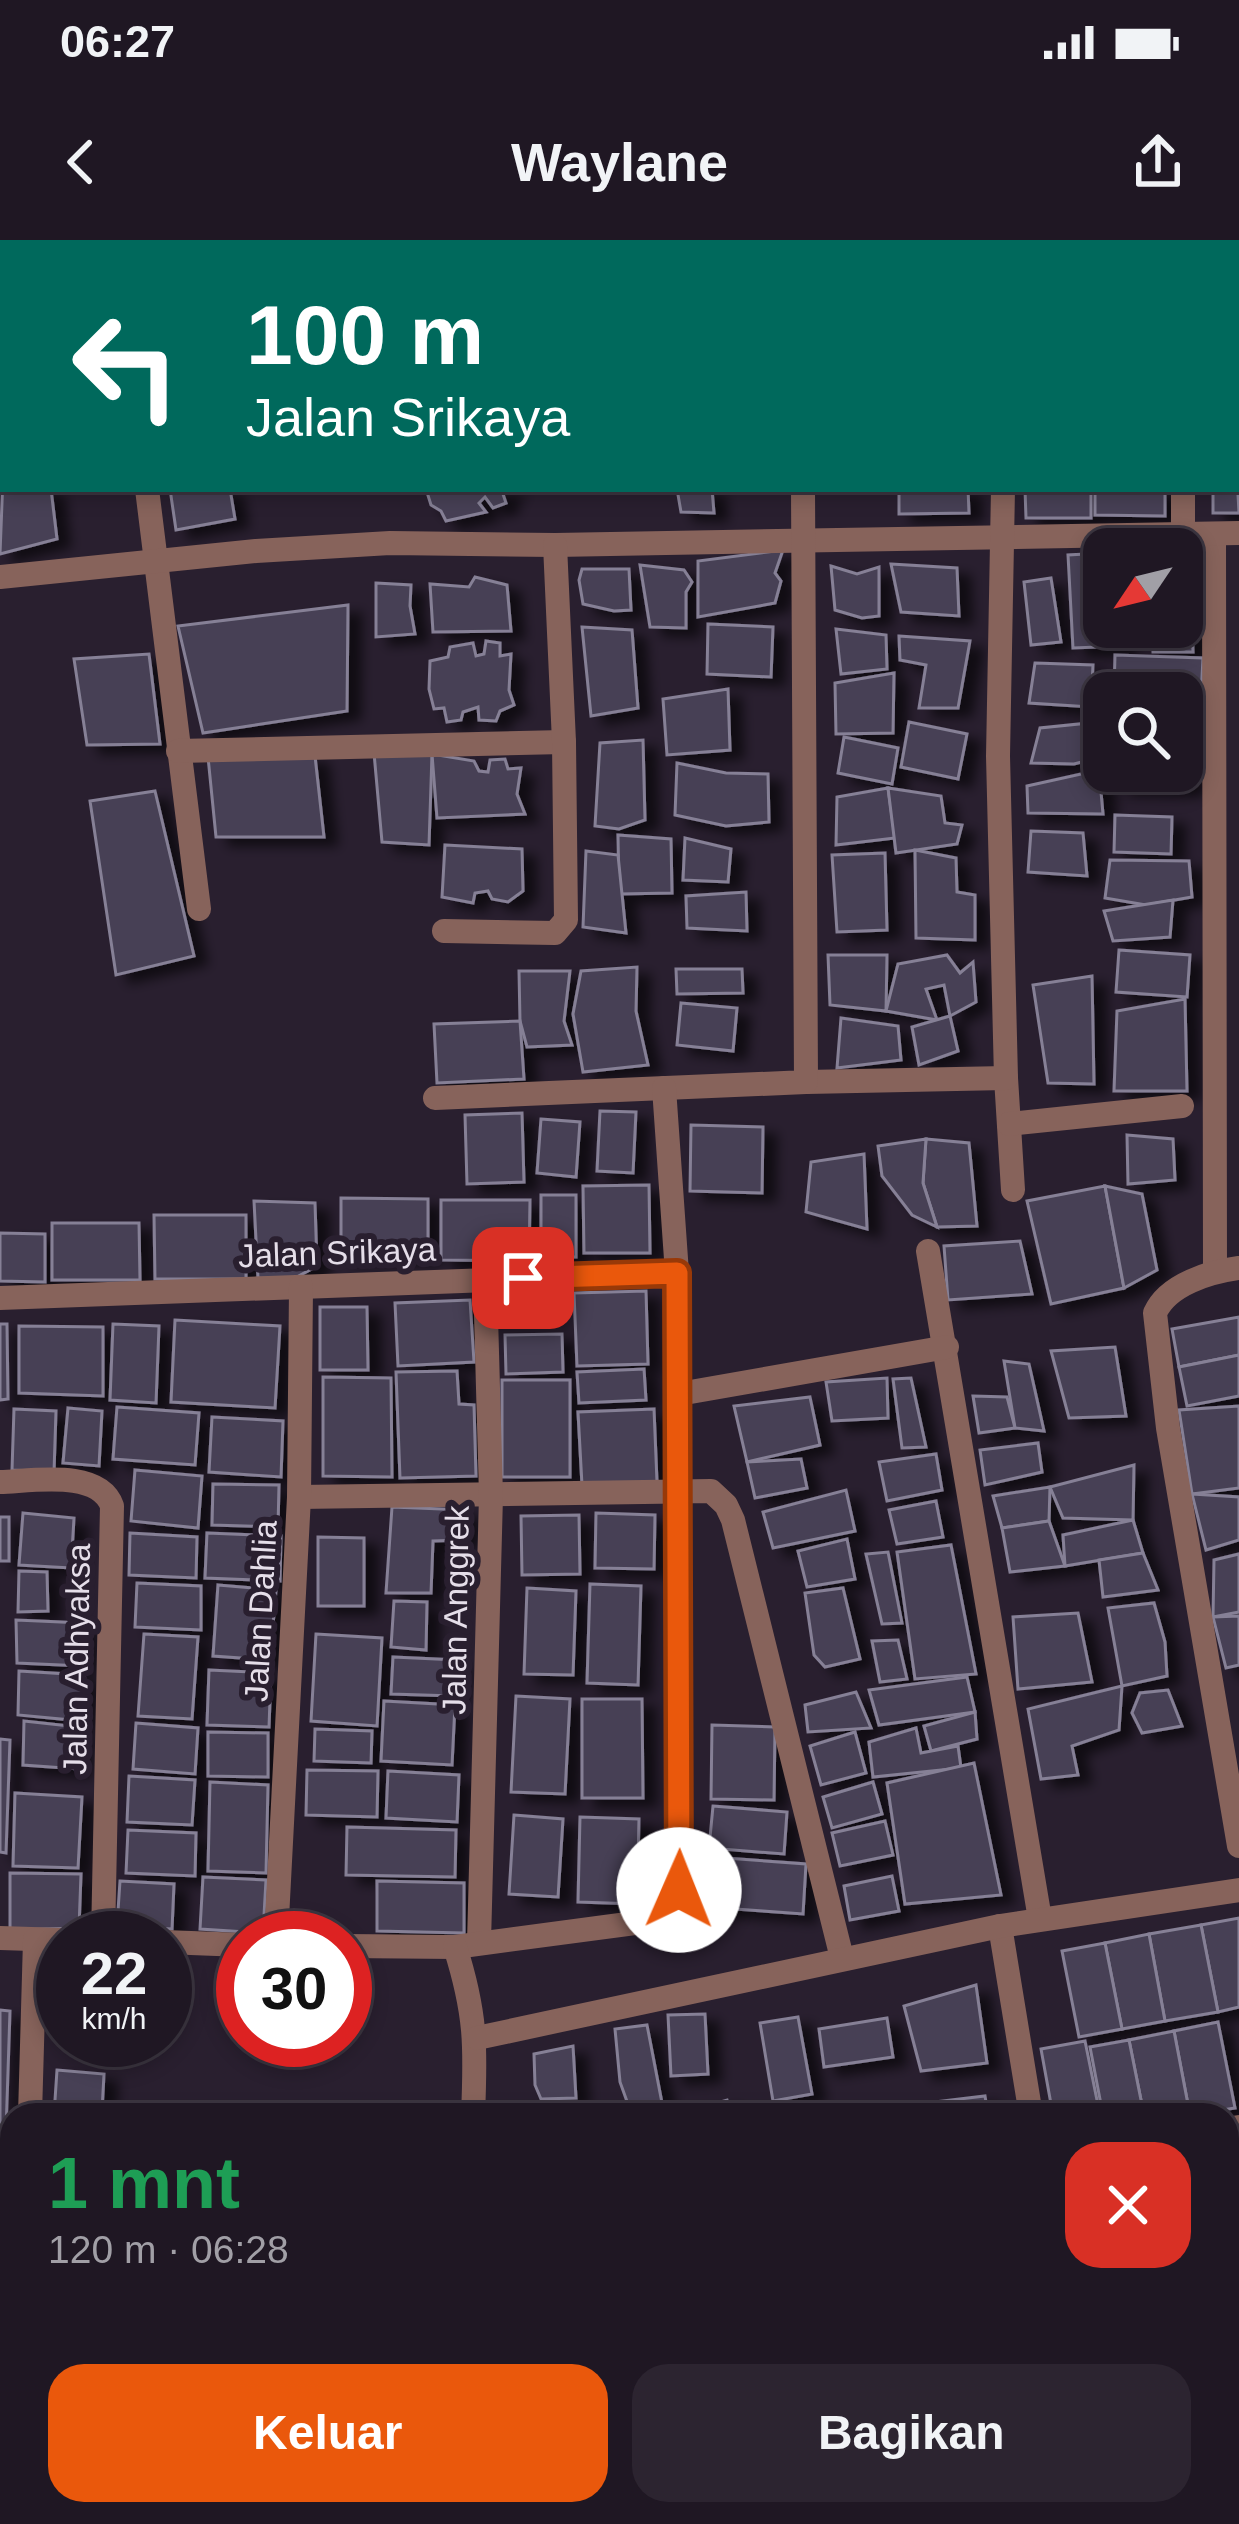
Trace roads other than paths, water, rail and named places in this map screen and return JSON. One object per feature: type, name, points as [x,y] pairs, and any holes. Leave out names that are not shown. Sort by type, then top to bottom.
[{"type":"street","points":[[147,492],[199,909]]},
{"type":"street","points":[[803,492],[806,1082]]},
{"type":"street","points":[[1003,492],[998,756],[1013,1190]]},
{"type":"street","points":[[1183,492],[1184,528]]},
{"type":"street","points":[[0,577],[390,543],[803,542],[1083,534]]},
{"type":"street","points":[[1227,534],[1227,1269],[1169,1295],[1155,1313],[1168,1428],[1239,1846]]},
{"type":"street","points":[[444,931],[555,933],[564,927],[564,742],[555,545]]},
{"type":"street","points":[[178,751],[564,742]]},
{"type":"street","points":[[435,1098],[1006,1078]]},
{"type":"street","points":[[372,1946],[467,1944],[650,1921],[666,1910],[679,1890],[677,1273],[664,1088]]},
{"type":"street","points":[[1009,1124],[1182,1106]]},
{"type":"street","points":[[928,1251],[1040,1919]]},
{"type":"street","name":"Jalan Srikaya","points":[[0,1298],[677,1273]]},
{"type":"street","name":"Jalan Anggrek","points":[[473,2103],[477,2038],[468,1989],[467,1944],[491,1496],[485,1280]]},
{"type":"street","name":"Jalan Dahlia","points":[[277,1911],[299,1497],[302,1287]]},
{"type":"street","points":[[679,1394],[947,1347]]},
{"type":"street","name":"Jalan Adhyaksa","points":[[0,1482],[90,1483],[104,1490],[112,1506],[104,1911]]},
{"type":"street","points":[[299,1497],[711,1491],[733,1520],[842,1958]]},
{"type":"street","points":[[477,2038],[1000,1926],[1239,1890]]},
{"type":"street","points":[[1000,1926],[1029,2103]]},
{"type":"street","points":[[0,1938],[34,1940],[30,2103]]}]
